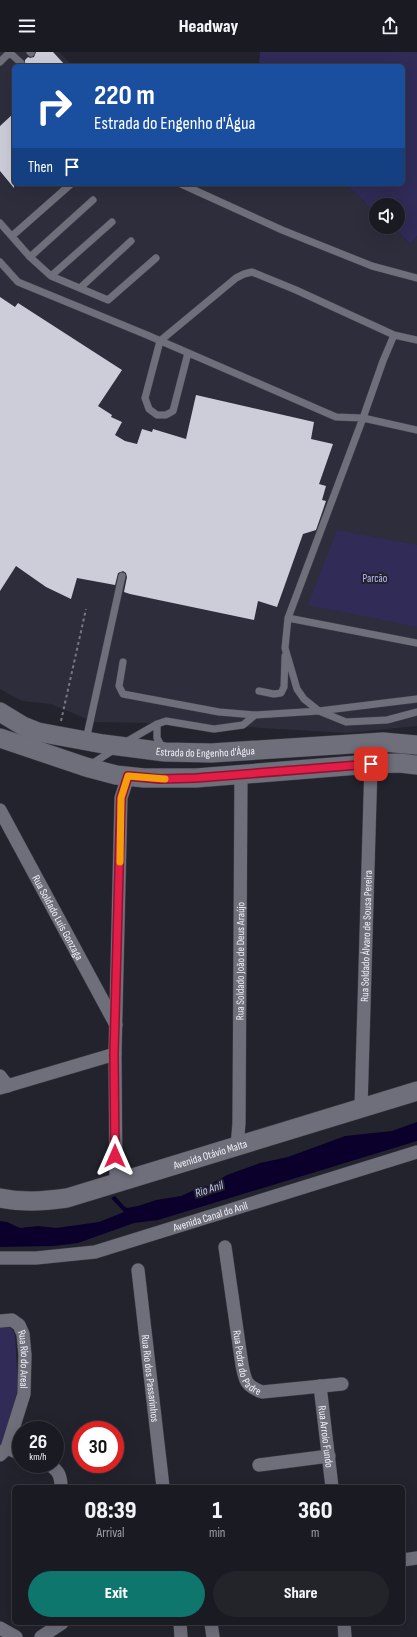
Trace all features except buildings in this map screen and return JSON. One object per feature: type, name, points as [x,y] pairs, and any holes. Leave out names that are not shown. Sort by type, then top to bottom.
[{"type":"street","name":"Estrada do Engenho d'Água","points":[[0,712],[23,726],[38,732],[86,741],[165,752],[211,753],[383,742],[417,745]]},
{"type":"street","points":[[0,738],[86,768],[116,775],[160,779],[241,775],[371,764],[400,763],[417,765]]},
{"type":"street","points":[[116,1184],[114,1054],[116,1025],[121,798],[128,776],[134,766],[149,762],[173,763],[216,761],[264,750]]},
{"type":"street","name":"Rua Soldado Álvaro de Sousa Pereira","points":[[361,1108],[371,764]]},
{"type":"street","name":"Rua Soldado João de Deus Araújo","points":[[237,1147],[239,1123],[241,775]]},
{"type":"street","name":"Rua Soldado Luís Gonzaga","points":[[0,810],[116,1025]]},
{"type":"street","points":[[3,1083],[114,1054]]},
{"type":"street","name":"Avenida Otávio Malta","points":[[0,1198],[13,1201],[41,1202],[67,1198],[417,1091]]},
{"type":"street","name":"Avenida Canal do Anil","points":[[0,1258],[36,1258],[95,1252],[417,1152]]},
{"type":"street","name":"Rua Pedra do Padre","points":[[226,1247],[245,1379],[252,1388],[262,1392],[342,1384]]},
{"type":"street","name":"Rua Rio dos Passarinhos","points":[[138,1270],[164,1485]]},
{"type":"street","name":"Rua Rio do Areal","points":[[3,1452],[24,1394],[25,1355],[23,1334],[19,1326],[6,1320]]},
{"type":"street","name":"Rua Arroio Fundo","points":[[320,1386],[332,1485]]},
{"type":"street","points":[[259,1465],[329,1456]]},
{"type":"street","points":[[58,1473],[61,1478],[61,1485]]},
{"type":"street","points":[[405,1560],[417,1558]]},
{"type":"street","points":[[41,1637],[59,1625]]},
{"type":"street","points":[[180,1625],[181,1637]]},
{"type":"street","points":[[211,1625],[213,1637]]},
{"type":"street","points":[[344,1625],[345,1637]]},
{"type":"street","points":[[0,1628],[16,1637]]},
{"type":"lane","points":[[0,62],[10,52],[21,63]]},
{"type":"lane","points":[[12,236],[69,186]]},
{"type":"lane","points":[[185,186],[282,230],[372,266],[417,278]]},
{"type":"lane","points":[[30,257],[94,200]]},
{"type":"lane","points":[[0,222],[30,257],[51,276],[108,300],[156,258]]},
{"type":"lane","points":[[51,276],[112,222]]},
{"type":"lane","points":[[80,288],[131,241]]},
{"type":"lane","points":[[0,262],[18,282],[336,417],[363,418],[417,430]]},
{"type":"lane","points":[[188,353],[173,411],[166,415],[157,415],[149,408],[145,398],[160,341],[236,278],[252,272],[296,290],[394,335],[417,340]]},
{"type":"lane","points":[[259,691],[274,694],[281,693],[284,687],[285,648],[288,618],[394,335]]},
{"type":"lane","points":[[86,741],[122,576]]},
{"type":"lane","points":[[288,618],[417,643]]},
{"type":"lane","points":[[285,648],[298,689],[304,699],[319,710],[346,722],[387,720],[417,712]]},
{"type":"lane","points":[[123,662],[119,686],[123,694],[219,712],[255,715],[319,710],[417,699]]},
{"type":"lane","points":[[86,768],[157,724],[166,721],[214,729],[243,725],[255,715]]},
{"type":"lane","points":[[157,724],[157,738],[165,752]]},
{"type":"path","points":[[59,736],[86,609]]},
{"type":"shaded area","points":[[0,52],[59,52],[71,64],[12,64],[12,186],[347,186],[369,206],[369,234],[400,234],[411,244],[417,236],[417,726],[346,733],[198,724],[94,722],[51,704],[22,701],[0,689]]},
{"type":"green space","points":[[260,52],[417,52],[417,236],[411,244],[400,234],[405,234],[405,198],[369,198],[369,206],[347,186],[405,186],[405,64],[259,64]]},
{"type":"green space","name":"Parcão","points":[[337,530],[417,545],[417,627],[308,605]]},
{"type":"green space","points":[[6,1326],[12,1329],[15,1335],[18,1388],[3,1444],[0,1448],[0,1327]]},
{"type":"water","name":"Rio Anil","points":[[417,1122],[417,1141],[158,1220],[134,1223],[78,1243],[54,1246],[0,1247],[0,1221],[7,1222],[20,1228],[38,1226],[56,1228],[99,1222],[124,1212],[111,1198],[115,1196],[127,1208],[156,1200],[181,1196],[201,1187],[208,1186],[227,1175],[260,1163],[288,1157],[345,1136],[392,1131]]},
{"type":"slow traffic","points":[[120,862],[121,798],[128,776],[165,779]]},
{"type":"route","points":[[115,1156],[114,1054],[121,798],[128,776],[160,779],[196,778],[371,764]]}]
